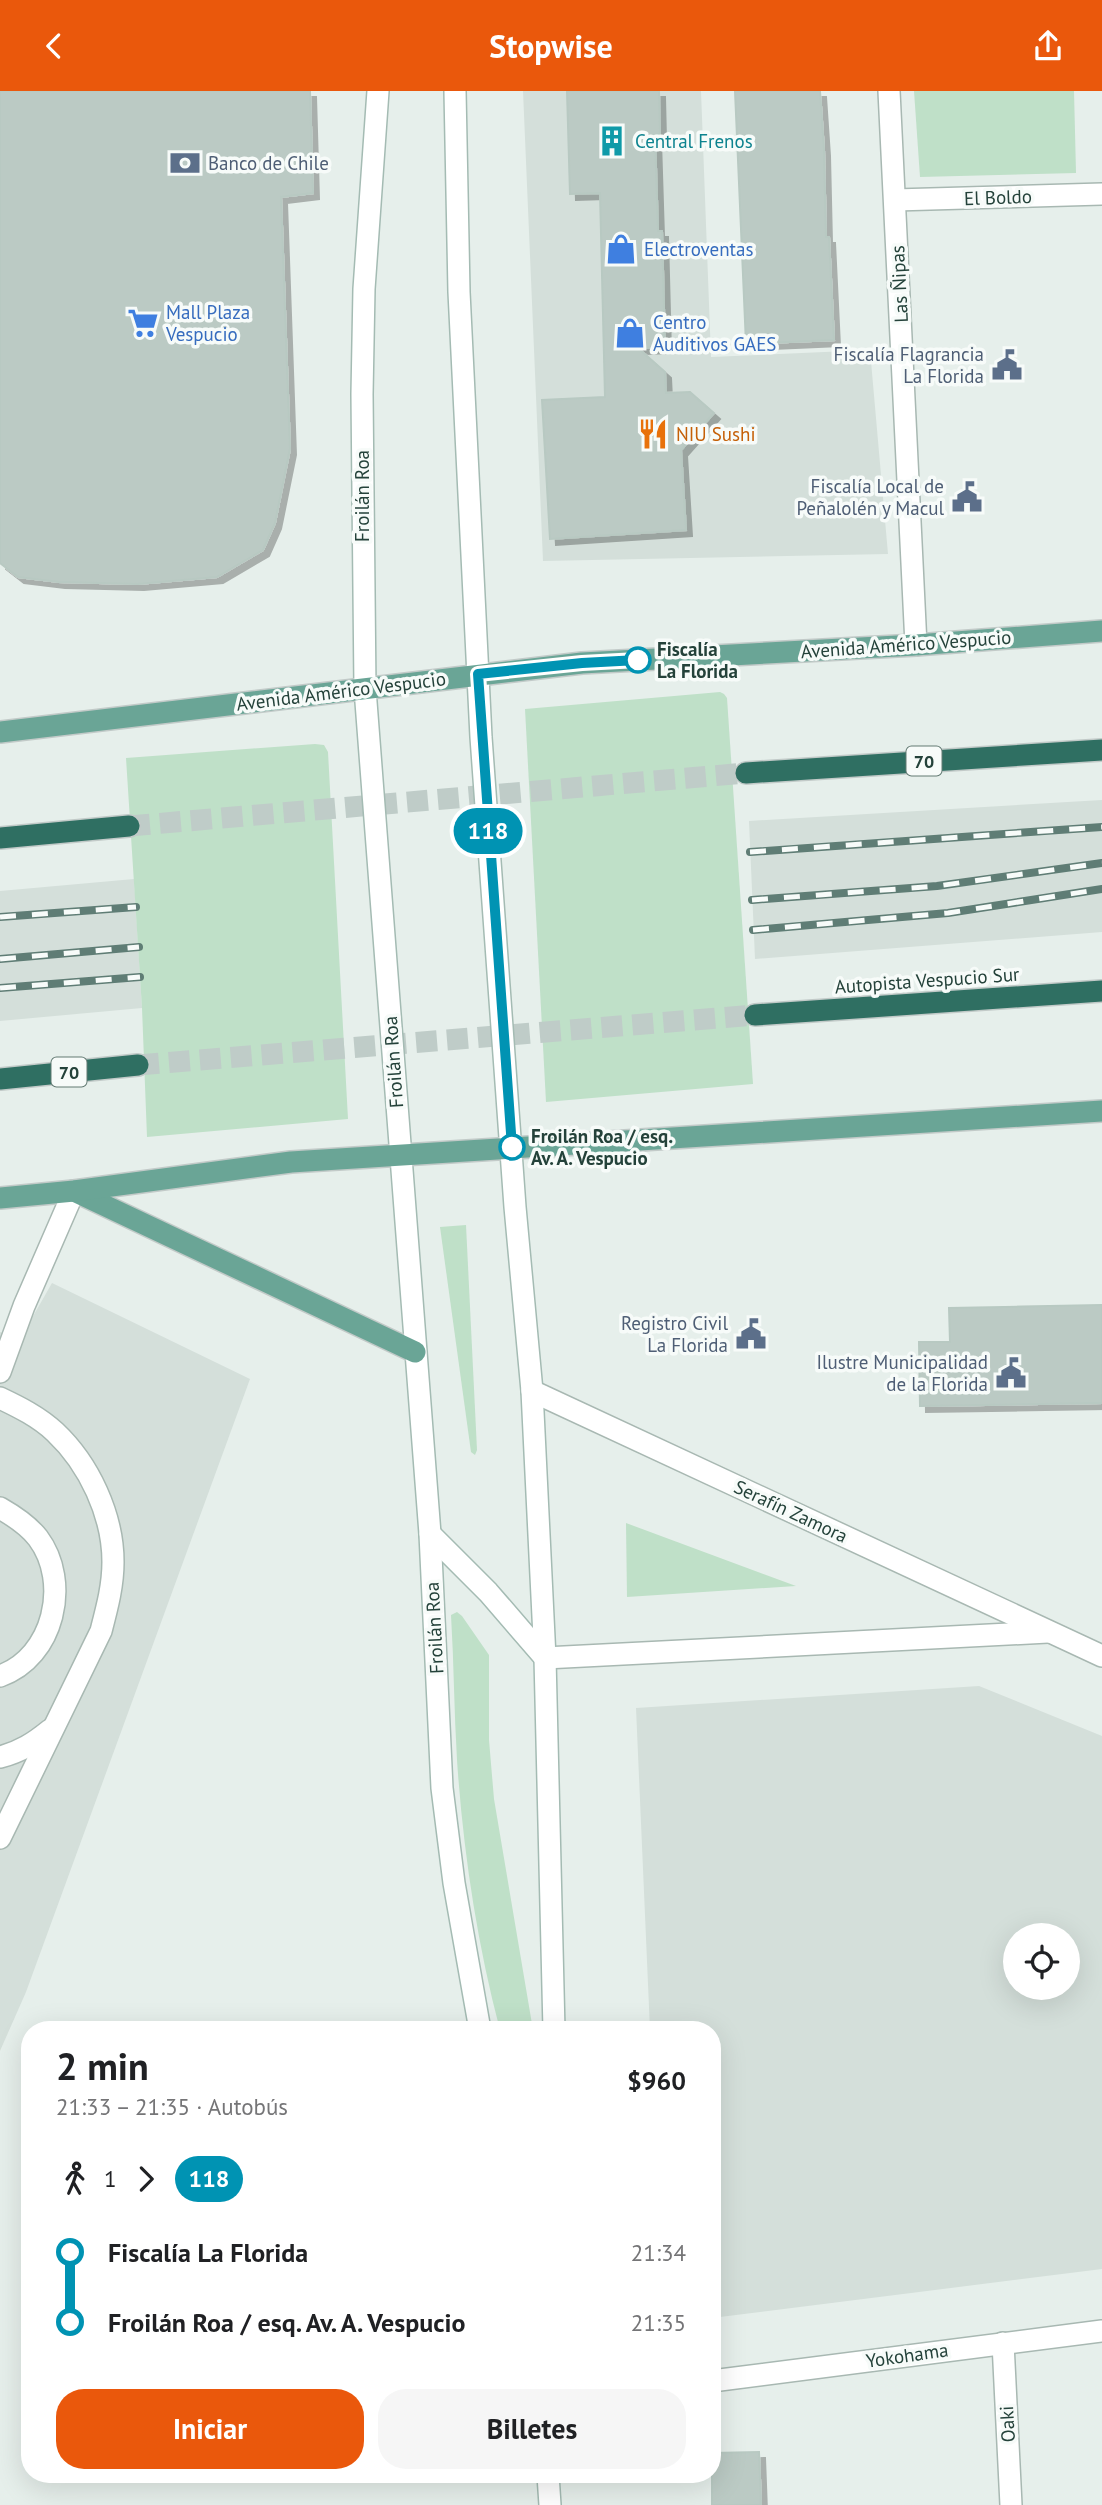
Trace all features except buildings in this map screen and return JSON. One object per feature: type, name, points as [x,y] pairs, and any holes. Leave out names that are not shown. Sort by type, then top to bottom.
[{"type":"highway","name":"70","points":[[746,773],[1102,750]]},
{"type":"highway","points":[[0,838],[129,825]]},
{"type":"highway","name":"Autopista Vespucio Sur","points":[[755,1015],[1102,991]]},
{"type":"highway","name":"70","points":[[0,1079],[138,1065]]},
{"type":"main road","name":"Froilán Roa","points":[[377,91],[364,289],[362,394],[366,689],[430,1534],[442,1788],[454,1883],[478,2021]]},
{"type":"main road","points":[[454,91],[459,292],[478,674],[512,1147],[533,1391],[545,1658],[554,2021]]},
{"type":"main road","name":"Las Ñipas","points":[[890,91],[916,645]]},
{"type":"main road","name":"El Boldo","points":[[895,200],[1102,194]]},
{"type":"main road","name":"Avenida Américo Vespucio","points":[[0,731],[582,663],[916,645],[1102,631]]},
{"type":"main road","points":[[0,1198],[74,1191],[291,1162],[1102,1111]]},
{"type":"main road","points":[[74,1191],[415,1352]]},
{"type":"main road","points":[[0,1371],[24,1306],[74,1191]]},
{"type":"main road","name":"Serafín Zamora","points":[[533,1391],[1102,1656]]},
{"type":"main road","points":[[0,1398],[25,1410],[55,1432],[79,1460],[97,1491],[108,1525],[113,1561],[101,1631],[0,1838]]},
{"type":"main road","points":[[0,1508],[20,1520],[39,1538],[51,1562],[56,1588],[53,1614],[43,1638],[27,1658],[0,1676]]},
{"type":"main road","points":[[430,1534],[488,1592],[545,1658]]},
{"type":"main road","name":"Serafín Zamora","points":[[545,1658],[1050,1632]]},
{"type":"main road","points":[[0,1757],[14,1754],[51,1729]]},
{"type":"main road","name":"Yokohama","points":[[721,2380],[1102,2331]]},
{"type":"main road","name":"Oaki","points":[[1003,2343],[1011,2505]]},
{"type":"main road","points":[[549,2483],[550,2505]]},
{"type":"shaded area","points":[[523,91],[701,91],[711,357],[870,350],[888,554],[543,561]]},
{"type":"shaded area","points":[[1102,800],[1102,932],[755,959],[749,821]]},
{"type":"shaded area","points":[[134,879],[142,1008],[0,1021],[0,891]]},
{"type":"shaded area","points":[[52,1283],[250,1379],[26,1992],[0,2051],[0,1332],[20,1339]]},
{"type":"shaded area","points":[[979,1686],[1102,1736],[1102,2269],[721,2317],[721,2021],[650,2021],[636,1708]]},
{"type":"green space","points":[[914,91],[1074,91],[1076,173],[920,177]]},
{"type":"green space","points":[[720,692],[727,698],[753,1084],[546,1102],[525,709]]},
{"type":"green space","points":[[324,745],[328,752],[348,1119],[147,1137],[142,1008],[126,758]]},
{"type":"green space","points":[[466,1225],[477,1450],[475,1455],[471,1452],[440,1227]]},
{"type":"green space","points":[[626,1523],[796,1586],[627,1597]]},
{"type":"green space","points":[[457,1612],[462,1616],[489,1655],[489,1740],[494,1799],[531,2021],[498,2021],[478,1930],[467,1862],[457,1760],[451,1615]]},
{"type":"tunnel","points":[[129,826],[746,773]]},
{"type":"tunnel","points":[[138,1065],[755,1015]]},
{"type":"railway","points":[[750,852],[1102,827]]},
{"type":"railway","points":[[752,900],[937,886],[1102,863]]},
{"type":"railway","points":[[753,930],[948,913],[1102,889]]},
{"type":"railway","points":[[0,917],[136,907]]},
{"type":"railway","points":[[0,959],[139,947]]},
{"type":"railway","points":[[0,988],[140,977]]},
{"type":"bus line","name":"118","points":[[512,1147],[478,674],[638,660]]},
{"type":"place","name":"Central Frenos","points":[[612,141]]},
{"type":"place","name":"Banco de Chile","points":[[185,163]]},
{"type":"place","name":"Electroventas","points":[[621,249]]},
{"type":"place","name":"Mall Plaza Vespucio","points":[[143,323]]},
{"type":"place","name":"Centro Auditivos GAES","points":[[630,333]]},
{"type":"place","name":"Fiscalía Flagrancia La Florida","points":[[1007,365]]},
{"type":"place","name":"NIU Sushi","points":[[653,434]]},
{"type":"place","name":"Fiscalía Local de Peñalolén y Macul","points":[[967,497]]},
{"type":"place","name":"Fiscalía La Florida","points":[[638,660]]},
{"type":"place","name":"Froilán Roa / esq. Av. A. Vespucio","points":[[512,1147]]},
{"type":"place","name":"Registro Civil La Florida","points":[[751,1334]]},
{"type":"place","name":"Ilustre Municipalidad de la Florida","points":[[1011,1373]]}]
